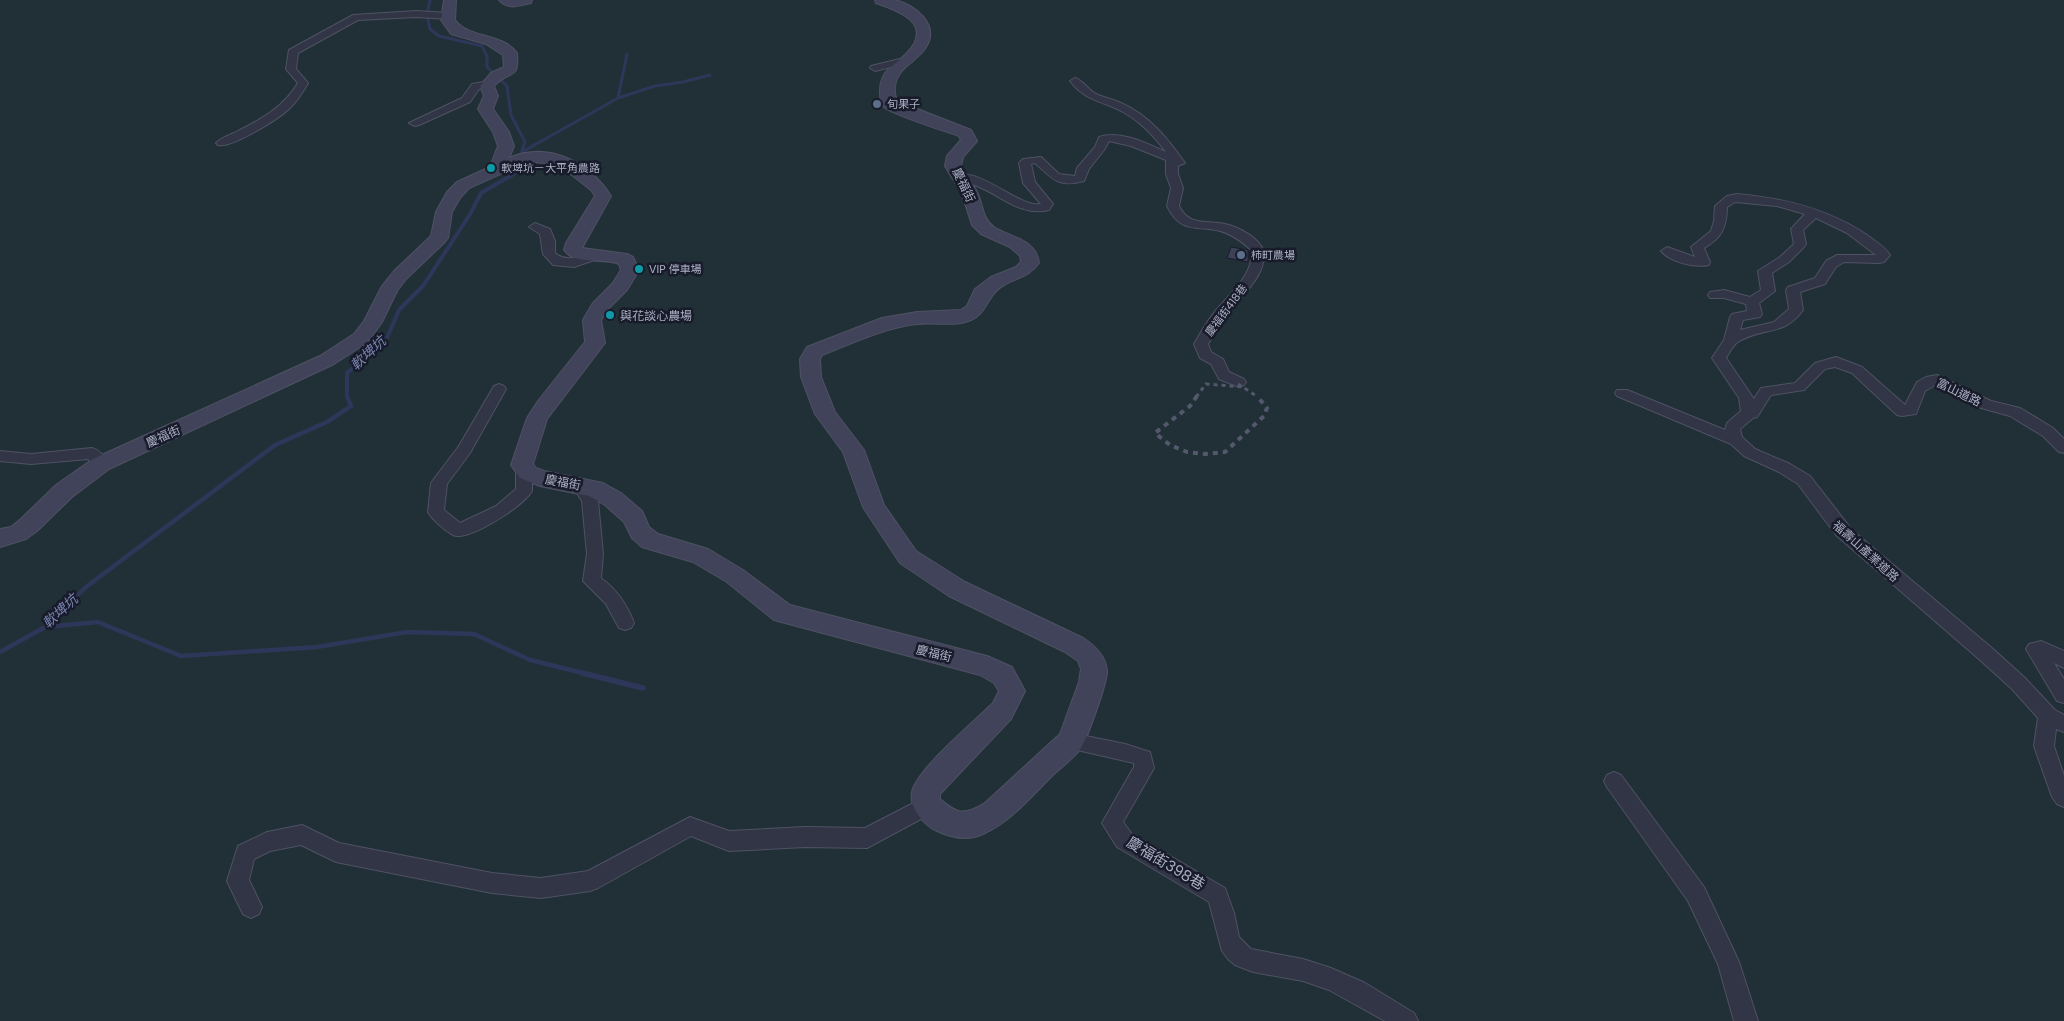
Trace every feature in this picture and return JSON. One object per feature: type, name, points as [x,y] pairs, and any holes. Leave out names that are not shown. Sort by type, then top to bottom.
[{"type":"street","points":[[443,16],[450,0]]},
{"type":"street","points":[[505,0],[509,3],[526,0]]},
{"type":"street","name":"慶福街","points":[[0,538],[18,533],[29,525],[64,491],[101,464],[328,360],[360,338],[372,322],[388,290],[400,275],[439,238],[444,212],[453,196],[463,185],[522,159],[554,158],[564,161],[596,187],[603,196],[574,243],[573,250],[582,255],[618,256],[628,261],[630,270],[621,286],[600,307],[592,320],[595,343],[537,418],[522,465],[526,470],[540,478],[595,489],[612,499],[634,517],[640,532],[650,541],[700,555],[735,576],[783,614],[987,666],[1003,675],[1012,691],[1002,711],[932,782],[926,792],[927,805],[945,822],[962,825],[975,824],[995,812],[1071,741],[1092,682],[1094,669],[1088,654],[1074,645],[958,590],[908,557],[874,507],[853,450],[825,414],[811,377],[810,359],[814,351],[882,324],[917,318],[965,316],[975,309],[982,293],[997,281],[1022,271],[1030,262],[1029,254],[1016,243],[988,230],[978,221],[970,194],[953,166],[955,156],[969,141],[966,133],[890,104],[887,97],[890,76],[894,69],[908,60],[917,50],[923,35],[924,26],[920,19],[881,0]]},
{"type":"street","points":[[222,143],[277,116],[296,95],[303,83],[291,69],[293,52],[356,17],[416,14],[443,16],[456,31],[491,41],[510,53],[511,68],[496,76],[488,85],[476,86],[466,100],[415,123]]},
{"type":"street","points":[[875,68],[908,60]]},
{"type":"street","points":[[960,179],[971,179],[1034,210],[1041,209],[1047,204],[1029,183],[1025,163],[1031,159],[1041,161],[1052,175],[1058,178],[1080,179],[1083,168],[1100,148],[1103,139],[1109,136],[1133,142],[1170,158],[1174,167],[1179,163],[1152,126],[1116,104],[1090,97],[1075,81]]},
{"type":"street","points":[[488,85],[491,96],[485,109],[501,132],[506,146],[496,169]]},
{"type":"street","name":"慶福街418巷","points":[[1174,167],[1172,174],[1177,188],[1173,206],[1176,212],[1186,222],[1197,226],[1230,229],[1240,234],[1256,247],[1258,252],[1258,261],[1251,276],[1217,318],[1201,344],[1205,355],[1218,362],[1218,368],[1222,374],[1239,382]]},
{"type":"street","points":[[1667,251],[1684,259],[1704,262],[1698,247],[1712,239],[1720,226],[1721,206],[1731,199],[1748,198],[1787,203],[1812,212],[1839,224],[1874,246],[1884,255],[1879,259],[1842,258],[1831,264],[1820,281],[1793,290],[1796,310],[1779,325],[1746,333],[1731,340]]},
{"type":"street","points":[[1752,302],[1768,291],[1765,271],[1780,264],[1800,244],[1797,228],[1809,219],[1812,212]]},
{"type":"street","points":[[535,226],[546,232],[549,242],[549,254],[558,262],[574,263],[595,255]]},
{"type":"street","points":[[1715,295],[1724,294],[1752,302]]},
{"type":"street","points":[[1734,440],[1732,437],[1732,427],[1749,413],[1746,398],[1719,358],[1731,340],[1737,317],[1756,314],[1752,302]]},
{"type":"street","name":"富山道路","points":[[1749,413],[1752,413],[1766,392],[1799,387],[1820,366],[1836,362],[1857,370],[1902,411],[1911,410],[1918,388],[1928,380],[1937,380],[1986,405],[2015,412],[2048,432],[2064,448]]},
{"type":"street","points":[[499,389],[465,449],[439,483],[436,512],[458,530],[484,520],[513,503],[524,491],[524,474],[526,470]]},
{"type":"street","name":"福壽山產業道路","points":[[1622,393],[1734,440],[1738,445],[1788,469],[1804,479],[1829,517],[1843,532],[1999,665],[2056,720],[2044,746],[2059,791],[2064,798]]},
{"type":"street","points":[[0,456],[31,459],[92,453],[101,464]]},
{"type":"street","points":[[580,485],[590,501],[595,554],[592,581],[610,595],[622,612],[625,623]]},
{"type":"street","points":[[2064,660],[2040,648],[2035,649],[2064,696]]},
{"type":"street","name":"慶福街398巷","points":[[1071,741],[1087,747],[1128,751],[1143,758],[1144,768],[1112,823],[1124,840],[1217,895],[1230,944],[1246,959],[1274,966],[1301,969],[1336,979],[1369,997],[1406,1021]]},
{"type":"street","points":[[1614,781],[1696,894],[1728,962],[1746,1021]]},
{"type":"street","points":[[251,907],[238,881],[245,853],[267,842],[302,835],[336,852],[492,884],[541,888],[590,880],[640,855],[690,826],[729,841],[804,837],[867,838],[927,805]]},
{"type":"shaded area","points":[[0,0],[2064,0],[2064,1021],[0,1021]]},
{"type":"building","name":"柿町農場","points":[[1231,247],[1248,250],[1248,262],[1227,258]]},
{"type":"waterway","name":"軟埤坑","points":[[430,0],[427,15],[430,29],[439,36],[482,46],[487,56],[487,67],[507,86],[511,115],[525,142],[512,175]]},
{"type":"waterway","points":[[618,98],[627,54]]},
{"type":"waterway","points":[[618,98],[655,86],[683,82],[710,75]]},
{"type":"waterway","points":[[522,152],[618,98]]},
{"type":"waterway","name":"軟埤坑","points":[[347,396],[347,373],[387,338],[399,310],[423,286],[469,216],[481,193],[512,175]]},
{"type":"waterway","name":"軟埤坑","points":[[45,627],[86,587],[275,445],[327,422],[351,406],[347,396]]},
{"type":"waterway","points":[[45,627],[98,622],[181,656],[317,647],[407,632],[474,634],[530,660],[587,674]]},
{"type":"waterway","name":"軟埤坑","points":[[0,652],[45,627]]},
{"type":"waterway","points":[[582,673],[643,688]]},
{"type":"railway","points":[[1196,397],[1206,384],[1243,387]]},
{"type":"railway","points":[[1238,384],[1243,387]]},
{"type":"railway","points":[[1243,387],[1258,397]]},
{"type":"railway","points":[[1197,396],[1190,406],[1155,433],[1170,445],[1187,452],[1205,454],[1225,452],[1264,416],[1267,408],[1258,397]]},
{"type":"place","name":"旬果子","points":[[877,104]]},
{"type":"place","name":"軟埤坑－大平角農路","points":[[491,168]]},
{"type":"place","name":"柿町農場","points":[[1241,255]]},
{"type":"place","name":"VIP 停車場","points":[[639,269]]},
{"type":"place","name":"與花談心農場","points":[[610,315]]}]
